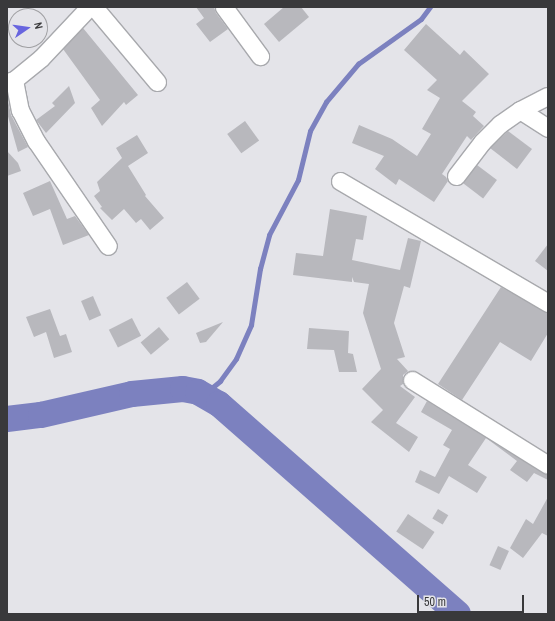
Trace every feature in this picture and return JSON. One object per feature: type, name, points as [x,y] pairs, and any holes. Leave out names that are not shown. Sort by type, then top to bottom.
[{"type":"street","points":[[89,7],[41,58],[10,81],[20,110],[36,141],[108,246]]},
{"type":"street","points":[[94,7],[157,82]]},
{"type":"street","points":[[224,7],[260,56]]},
{"type":"street","points":[[456,176],[487,137],[500,124],[520,110],[548,96]]},
{"type":"street","points":[[520,110],[548,128]]},
{"type":"street","points":[[340,181],[548,303]]},
{"type":"street","points":[[412,380],[548,465]]},
{"type":"building","points":[[196,7],[214,7],[216,13],[228,29],[210,42],[196,24],[204,18]]},
{"type":"building","points":[[284,7],[301,7],[309,17],[279,42],[264,24]]},
{"type":"building","points":[[426,24],[460,55],[464,50],[489,74],[462,101],[476,112],[473,116],[484,126],[471,140],[467,136],[442,174],[448,181],[434,202],[399,179],[396,185],[375,169],[384,156],[352,143],[359,125],[392,139],[417,156],[431,134],[422,129],[440,98],[427,90],[437,80],[404,50]]},
{"type":"building","points":[[83,28],[138,95],[126,105],[124,102],[102,126],[91,108],[100,100],[63,49]]},
{"type":"building","points":[[69,86],[75,103],[46,133],[36,120],[55,106],[52,103]]},
{"type":"building","points":[[7,96],[11,115],[28,147],[18,152],[7,113]]},
{"type":"building","points":[[245,121],[259,140],[241,153],[227,134]]},
{"type":"building","points":[[508,131],[532,149],[517,169],[490,148]]},
{"type":"building","points":[[137,135],[148,153],[128,166],[146,195],[145,196],[164,218],[150,230],[141,219],[136,223],[124,209],[112,220],[100,208],[102,207],[94,196],[100,191],[97,182],[122,158],[116,148]]},
{"type":"building","points":[[7,151],[18,163],[21,171],[7,176]]},
{"type":"building","points":[[477,165],[497,180],[483,198],[463,183]]},
{"type":"building","points":[[50,181],[67,219],[75,216],[89,235],[63,245],[50,209],[33,216],[23,193]]},
{"type":"building","points":[[330,209],[367,216],[363,240],[356,239],[352,260],[400,270],[408,238],[421,241],[410,288],[404,286],[394,323],[405,357],[397,359],[408,371],[403,375],[403,384],[400,386],[415,397],[396,423],[418,437],[409,452],[371,422],[383,410],[362,389],[381,369],[363,313],[369,284],[354,282],[352,277],[352,282],[293,275],[296,253],[323,256]]},
{"type":"building","points":[[548,244],[548,271],[535,261]]},
{"type":"building","points":[[187,282],[200,299],[179,314],[166,298]]},
{"type":"building","points":[[501,287],[548,313],[548,333],[531,361],[500,342],[462,400],[438,384]]},
{"type":"building","points":[[93,296],[101,315],[89,320],[81,301]]},
{"type":"building","points":[[50,309],[60,336],[66,334],[72,352],[54,358],[46,332],[34,337],[26,317]]},
{"type":"building","points":[[132,318],[141,336],[118,348],[109,330]]},
{"type":"building","points":[[223,322],[206,342],[200,343],[196,333]]},
{"type":"building","points":[[159,327],[169,339],[151,355],[141,342]]},
{"type":"building","points":[[309,328],[349,331],[348,353],[353,354],[357,372],[339,372],[334,350],[307,349]]},
{"type":"building","points":[[427,401],[548,475],[548,480],[534,473],[527,482],[510,470],[517,461],[486,438],[468,465],[487,477],[477,493],[449,476],[439,494],[415,482],[420,470],[435,477],[450,449],[443,445],[452,430],[421,412]]},
{"type":"building","points":[[548,497],[548,536],[542,533],[523,558],[510,548],[526,519],[533,524]]},
{"type":"building","points":[[438,509],[448,515],[443,525],[432,518]]},
{"type":"building","points":[[408,514],[435,532],[423,549],[396,531]]},
{"type":"building","points":[[498,546],[509,551],[500,570],[489,565]]},
{"type":"waterway","points":[[203,395],[220,381],[236,359],[251,325],[260,269],[269,235],[298,180],[310,131],[326,102],[358,64],[421,19],[430,7]]},
{"type":"waterway","points":[[7,419],[41,415],[132,394],[183,389],[198,392],[219,404],[458,614]]}]
